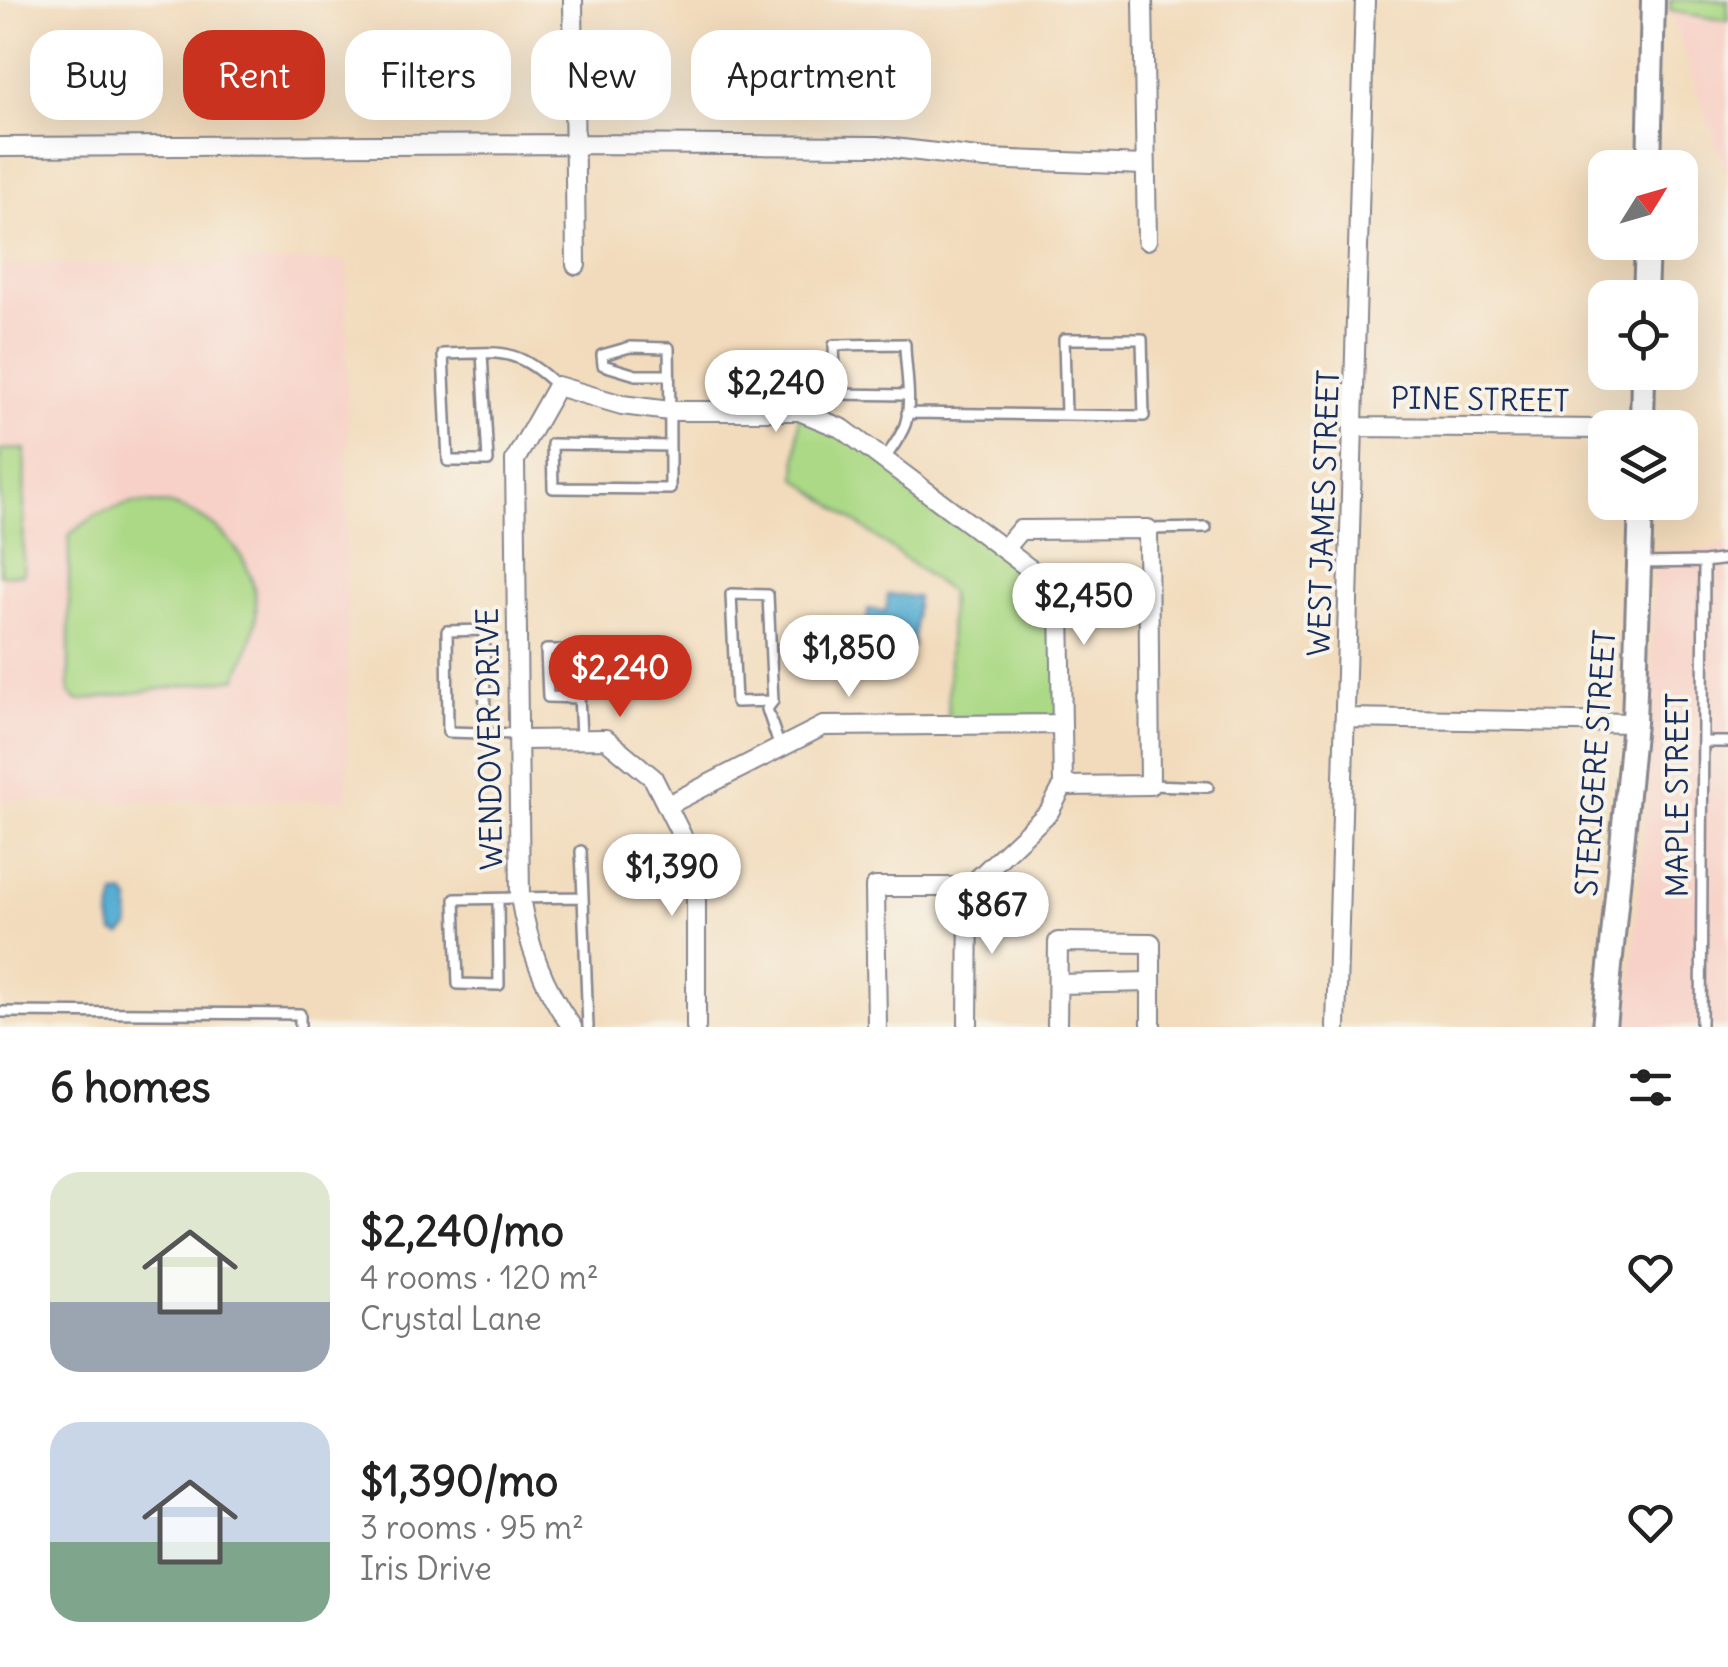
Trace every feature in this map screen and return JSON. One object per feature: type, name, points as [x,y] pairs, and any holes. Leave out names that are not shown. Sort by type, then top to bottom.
[{"type":"street","points":[[573,0],[576,266]]},
{"type":"street","points":[[1143,0],[1147,240]]},
{"type":"street","name":"WEST JAMES STREET","points":[[1336,1027],[1365,0]]},
{"type":"street","points":[[1649,150],[1653,0]]},
{"type":"street","points":[[0,147],[877,146],[986,159],[1144,166]]},
{"type":"street","points":[[557,386],[622,405],[670,411],[799,411],[843,429],[1046,581],[1060,606],[1063,786],[1049,812],[969,887],[875,887],[877,1027]]},
{"type":"street","name":"WENDOVER DRIVE","points":[[557,386],[514,460],[520,897],[527,940],[554,1001],[572,1027]]},
{"type":"street","name":"PINE STREET","points":[[1355,426],[1588,429]]},
{"type":"street","name":"STERIGERE STREET","points":[[1604,1027],[1634,724],[1640,520]]},
{"type":"street","points":[[1004,549],[1020,530],[1148,530],[1150,785],[1063,786]]},
{"type":"street","points":[[1345,718],[1634,724]]},
{"type":"street","points":[[668,805],[823,726],[1061,724]]},
{"type":"street","points":[[520,737],[606,740],[653,778],[684,840],[696,878],[696,1027]]},
{"type":"street","points":[[968,1027],[969,887]]},
{"type":"street","points":[[1058,1027],[1058,942],[1151,943],[1151,1027]]},
{"type":"street","points":[[1058,984],[1151,982]]},
{"type":"lane","points":[[907,413],[1144,416],[1142,339],[1064,339],[1066,415]]},
{"type":"lane","points":[[884,460],[907,413],[904,344],[834,344],[836,394],[906,395]]},
{"type":"lane","points":[[670,375],[636,375],[603,365],[602,355],[630,347],[669,348],[670,375],[670,411],[670,446],[670,489],[553,488],[552,444],[670,446]]},
{"type":"lane","points":[[482,354],[488,460],[448,461],[443,354],[482,354],[518,356],[539,368],[557,386]]},
{"type":"lane","points":[[1148,530],[1206,528]]},
{"type":"lane","points":[[1639,563],[1728,559]]},
{"type":"lane","name":"MAPLE STREET","points":[[1701,1027],[1704,562]]},
{"type":"lane","points":[[774,700],[736,702],[731,594],[768,594],[774,700],[767,709],[780,748]]},
{"type":"lane","points":[[485,732],[484,630],[447,631],[448,732],[520,737]]},
{"type":"lane","points":[[579,698],[548,698],[546,650],[577,650],[582,738]]},
{"type":"lane","points":[[1704,742],[1728,742]]},
{"type":"lane","points":[[1150,785],[1208,787]]},
{"type":"lane","points":[[581,850],[588,1027]]},
{"type":"lane","points":[[498,898],[499,984],[458,984],[456,899],[520,897],[583,897]]},
{"type":"lane","points":[[0,1012],[300,1014],[300,1027]]},
{"type":"lane","points":[[14,1027],[15,1012]]},
{"type":"shaded area","points":[[1670,11],[1728,21],[1728,178]]},
{"type":"shaded area","points":[[347,261],[348,800],[0,801],[0,265]]},
{"type":"shaded area","points":[[1728,543],[1728,1027],[1625,1027],[1650,753],[1654,551],[1710,550]]},
{"type":"green space","points":[[1670,0],[1728,0],[1728,21],[1670,11]]},
{"type":"green space","points":[[799,411],[843,429],[1004,549],[1060,606],[1061,724],[948,723],[950,592],[796,478]]},
{"type":"green space","points":[[25,449],[23,574],[0,575],[0,450]]},
{"type":"green space","points":[[132,503],[166,504],[187,511],[229,541],[240,554],[253,586],[253,633],[237,678],[78,701],[69,693],[69,535],[98,514]]},
{"type":"water","points":[[888,594],[917,597],[913,647],[882,644],[883,626],[867,623],[868,609],[886,611]]},
{"type":"water","points":[[124,894],[130,900],[129,928],[121,935],[113,932],[110,917],[115,895]]}]
